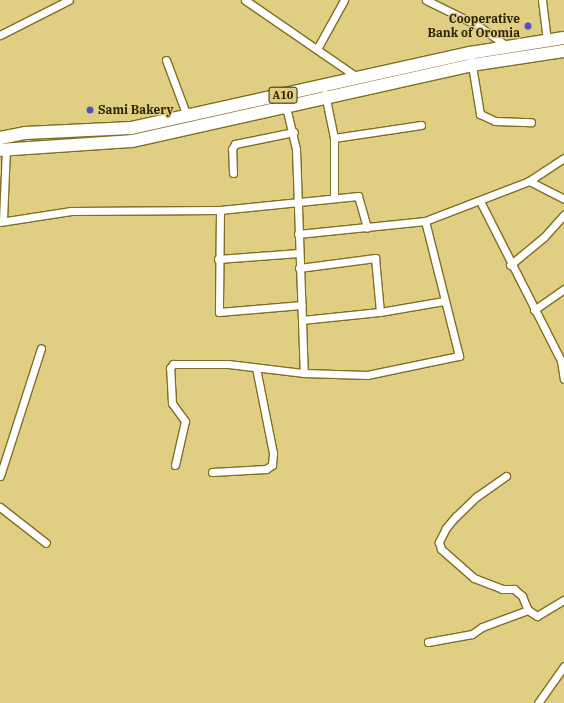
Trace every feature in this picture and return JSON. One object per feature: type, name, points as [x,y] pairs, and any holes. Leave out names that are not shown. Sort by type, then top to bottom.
[{"type":"highway","name":"A10","points":[[0,138],[25,133],[131,128],[470,53],[564,38]]},
{"type":"highway","name":"A10","points":[[3,150],[132,141],[472,65],[564,51]]},
{"type":"street","points":[[0,35],[69,0]]},
{"type":"street","points":[[245,0],[254,2],[357,77]]},
{"type":"street","points":[[317,49],[344,0]]},
{"type":"street","points":[[426,0],[477,25],[509,47]]},
{"type":"street","points":[[542,0],[547,41]]},
{"type":"street","points":[[470,53],[480,114],[495,121],[531,122]]},
{"type":"street","points":[[166,60],[187,116]]},
{"type":"street","points":[[324,85],[325,97],[334,138],[334,197]]},
{"type":"street","points":[[286,107],[294,132],[296,149],[296,202],[304,373]]},
{"type":"street","points":[[334,138],[421,125]]},
{"type":"street","points":[[234,173],[232,149],[235,144],[294,132]]},
{"type":"street","points":[[3,150],[2,221],[71,211],[220,210],[334,197],[358,196],[367,228]]},
{"type":"street","points":[[298,234],[425,221],[529,182],[564,158]]},
{"type":"street","points":[[529,182],[564,199]]},
{"type":"street","points":[[480,201],[510,265],[560,361],[564,379]]},
{"type":"street","points":[[220,210],[218,259],[219,312],[302,305]]},
{"type":"street","points":[[510,265],[544,237],[564,215]]},
{"type":"street","points":[[175,465],[185,421],[172,403],[170,368],[173,364],[228,364],[304,373],[367,375],[459,356],[425,221]]},
{"type":"street","points":[[218,259],[299,253]]},
{"type":"street","points":[[299,268],[374,258],[380,312]]},
{"type":"street","points":[[534,310],[564,289]]},
{"type":"street","points":[[302,320],[380,312],[444,301]]},
{"type":"street","points":[[0,476],[41,348]]},
{"type":"street","points":[[212,472],[266,469],[272,465],[273,453],[256,368]]},
{"type":"street","points":[[506,476],[477,496],[456,516],[446,528],[439,542],[441,549],[474,578],[502,589],[514,589],[522,596],[528,610],[537,616],[564,600]]},
{"type":"street","points":[[0,507],[46,543]]},
{"type":"street","points":[[428,642],[472,634],[482,627],[528,610]]},
{"type":"street","points":[[538,703],[564,666]]},
{"type":"place","name":"Cooperative Bank of Oromia","points":[[528,26]]},
{"type":"place","name":"Sami Bakery","points":[[90,110]]}]
